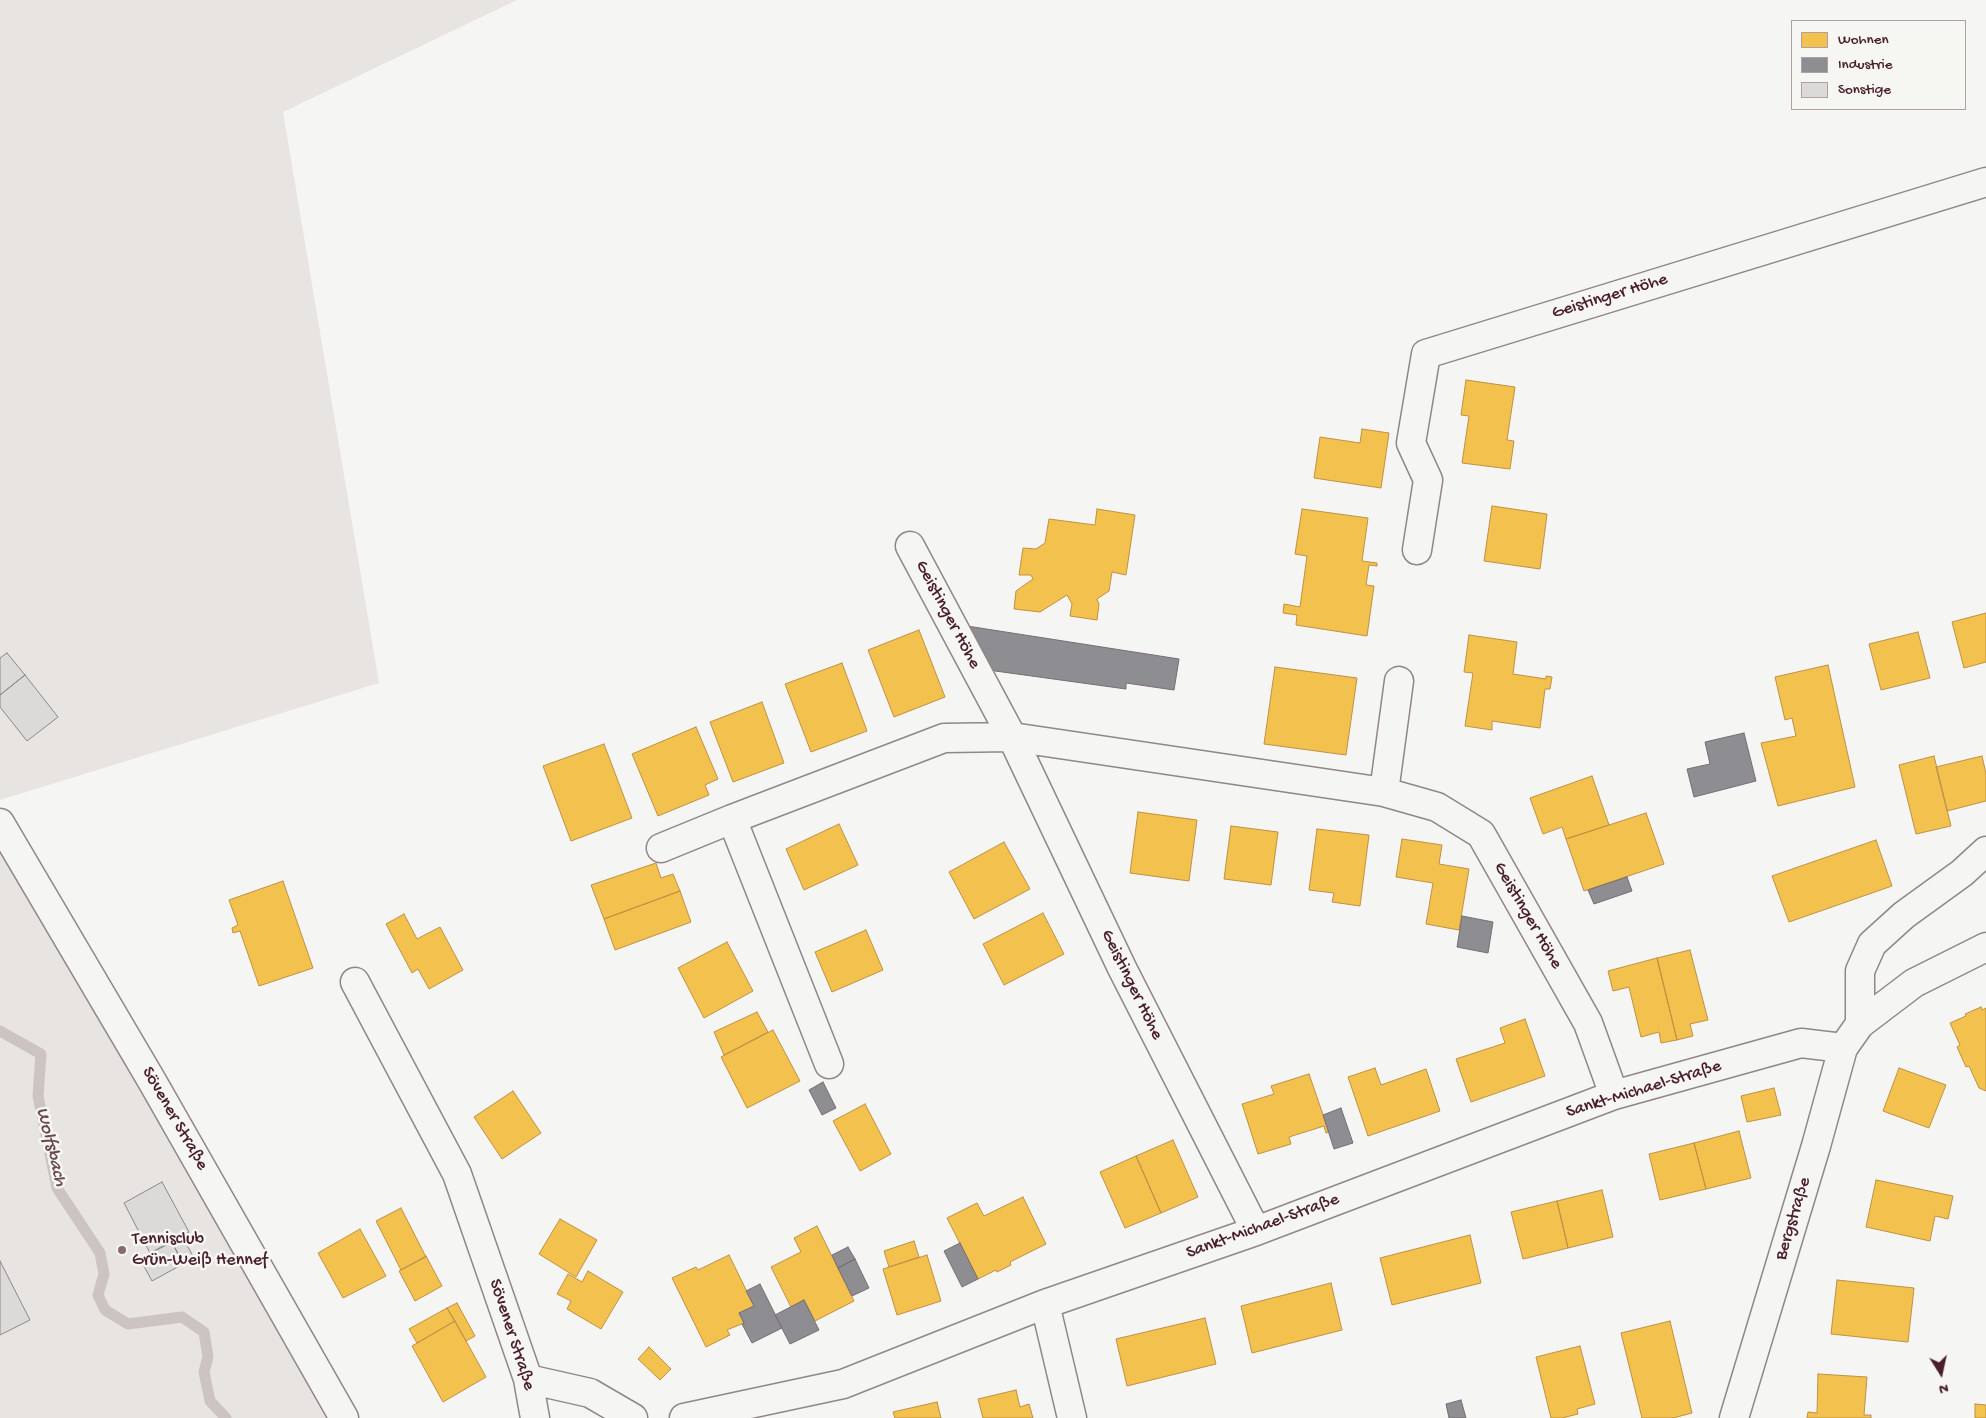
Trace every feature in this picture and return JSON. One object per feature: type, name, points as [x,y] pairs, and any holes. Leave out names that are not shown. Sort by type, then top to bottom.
[{"type":"street","name":"Geistinger Höhe","points":[[1417,550],[1428,480],[1411,443],[1426,354],[1986,182]]},
{"type":"street","name":"Geistinger Höhe","points":[[910,546],[1012,737],[1122,968],[1256,1231]]},
{"type":"street","points":[[1384,792],[1399,681]]},
{"type":"street","name":"Geistinger Höhe","points":[[661,848],[944,738],[1012,737],[1384,792],[1437,807],[1481,834],[1588,1023],[1614,1095]]},
{"type":"street","points":[[732,819],[829,1064]]},
{"type":"street","name":"Sövener Straße","points":[[0,823],[152,1081],[344,1418]]},
{"type":"street","points":[[1860,1024],[1860,971],[1872,944],[1904,915],[1962,873],[1986,850]]},
{"type":"street","name":"Bergstraße","points":[[1734,1418],[1814,1155],[1842,1048],[1860,1024],[1914,983],[1986,947]]},
{"type":"street","name":"Sövener Straße","points":[[355,982],[457,1174],[528,1379],[536,1418]]},
{"type":"street","name":"Sankt-Michael-Straße","points":[[684,1418],[760,1410],[842,1384],[1045,1304],[1256,1231],[1614,1095],[1802,1043],[1842,1048]]},
{"type":"street","points":[[1045,1304],[1072,1418]]},
{"type":"street","points":[[528,1379],[590,1393],[633,1418]]},
{"type":"shaded area","points":[[0,0],[517,0],[283,112],[379,683],[0,800]]},
{"type":"shaded area","name":"Tennisclub Grün-Weiß Hennef","points":[[0,815],[338,1418],[0,1418]]},
{"type":"building: Wohnen","points":[[1466,380],[1515,387],[1507,440],[1514,441],[1510,469],[1462,463],[1469,416],[1461,415]]},
{"type":"building: Wohnen","points":[[1362,429],[1389,433],[1381,488],[1314,478],[1320,437],[1360,443]]},
{"type":"building: Wohnen","points":[[1492,506],[1547,514],[1540,569],[1484,561]]},
{"type":"building: Wohnen","points":[[1097,509],[1135,515],[1126,575],[1112,572],[1109,591],[1097,599],[1099,604],[1097,620],[1070,616],[1072,604],[1067,595],[1040,612],[1014,609],[1016,591],[1033,579],[1031,575],[1019,575],[1023,548],[1036,549],[1045,543],[1049,519],[1095,525]]},
{"type":"building: Wohnen","points":[[1302,509],[1368,518],[1362,561],[1377,563],[1377,566],[1369,565],[1366,585],[1374,586],[1367,636],[1296,625],[1297,615],[1283,613],[1284,604],[1300,607],[1307,556],[1295,554]]},
{"type":"building: Wohnen","points":[[1986,613],[1986,662],[1964,668],[1952,622]]},
{"type":"building: Wohnen","points":[[919,630],[945,697],[894,717],[868,650]]},
{"type":"building: Wohnen","points":[[1918,632],[1930,678],[1881,690],[1869,644]]},
{"type":"building: Wohnen","points":[[1469,635],[1517,642],[1513,674],[1546,679],[1546,676],[1552,677],[1550,689],[1545,689],[1540,728],[1492,721],[1492,730],[1465,726],[1473,673],[1464,672]]},
{"type":"building: Wohnen","points":[[842,663],[867,731],[811,752],[785,684]]},
{"type":"building: Wohnen","points":[[1828,665],[1855,787],[1778,806],[1761,743],[1796,736],[1792,718],[1785,720],[1775,677]]},
{"type":"building: Wohnen","points":[[1275,667],[1357,678],[1346,755],[1264,744]]},
{"type":"building: Wohnen","points":[[762,702],[784,763],[733,782],[710,722]]},
{"type":"building: Wohnen","points":[[696,727],[718,779],[705,785],[709,795],[658,816],[632,754]]},
{"type":"building: Wohnen","points":[[604,744],[632,818],[571,841],[543,766]]},
{"type":"building: Wohnen","points":[[1934,756],[1951,826],[1916,834],[1899,765]]},
{"type":"building: Wohnen","points":[[1982,756],[1986,774],[1986,801],[1947,811],[1936,767]]},
{"type":"building: Wohnen","points":[[1592,776],[1609,825],[1566,839],[1562,827],[1543,834],[1530,798]]},
{"type":"building: Wohnen","points":[[1138,812],[1197,820],[1189,881],[1130,873]]},
{"type":"building: Wohnen","points":[[1646,813],[1664,864],[1584,891],[1566,839]]},
{"type":"building: Wohnen","points":[[839,824],[858,865],[804,890],[786,849]]},
{"type":"building: Wohnen","points":[[1231,826],[1278,832],[1271,885],[1224,879]]},
{"type":"building: Wohnen","points":[[1317,829],[1369,835],[1360,906],[1332,902],[1334,893],[1309,890]]},
{"type":"building: Wohnen","points":[[1402,839],[1442,845],[1439,864],[1469,869],[1459,930],[1426,924],[1433,883],[1396,877]]},
{"type":"building: Wohnen","points":[[1876,840],[1892,886],[1789,922],[1772,876]]},
{"type":"building: Wohnen","points":[[1004,842],[1030,889],[974,919],[949,872]]},
{"type":"building: Wohnen","points":[[656,863],[661,878],[673,874],[680,891],[604,919],[591,885]]},
{"type":"building: Wohnen","points":[[283,881],[313,968],[259,986],[240,931],[233,933],[232,928],[238,925],[229,900]]},
{"type":"building: Wohnen","points":[[680,891],[691,922],[615,950],[604,919]]},
{"type":"building: Wohnen","points":[[1043,913],[1064,954],[1004,985],[983,944]]},
{"type":"building: Wohnen","points":[[404,914],[417,939],[440,927],[463,970],[429,989],[418,969],[412,973],[386,924]]},
{"type":"building: Wohnen","points":[[866,930],[883,970],[832,992],[815,952]]},
{"type":"building: Wohnen","points":[[727,942],[753,991],[704,1018],[678,968]]},
{"type":"building: Wohnen","points":[[1690,950],[1708,1020],[1690,1024],[1693,1036],[1677,1040],[1657,958]]},
{"type":"building: Wohnen","points":[[1657,958],[1677,1040],[1661,1043],[1659,1032],[1641,1037],[1629,987],[1613,991],[1608,971]]},
{"type":"building: Wohnen","points":[[1981,1007],[1982,1010],[1986,1008],[1986,1091],[1979,1088],[1969,1066],[1966,1067],[1957,1047],[1960,1045],[1950,1023]]},
{"type":"building: Wohnen","points":[[757,1012],[768,1032],[724,1055],[714,1032]]},
{"type":"building: Wohnen","points":[[1525,1019],[1545,1076],[1471,1102],[1456,1059],[1505,1043],[1500,1028]]},
{"type":"building: Wohnen","points":[[773,1030],[800,1081],[747,1108],[721,1057]]},
{"type":"building: Wohnen","points":[[1375,1068],[1381,1085],[1426,1069],[1440,1111],[1368,1136],[1348,1077]]},
{"type":"building: Wohnen","points":[[1899,1068],[1946,1085],[1929,1128],[1883,1111]]},
{"type":"building: Wohnen","points":[[1309,1074],[1329,1132],[1326,1133],[1324,1126],[1289,1137],[1291,1144],[1258,1154],[1242,1104],[1274,1094],[1271,1086]]},
{"type":"building: Wohnen","points":[[1774,1088],[1781,1115],[1747,1122],[1741,1096]]},
{"type":"building: Wohnen","points":[[513,1091],[541,1133],[502,1159],[474,1117]]},
{"type":"building: Wohnen","points":[[865,1104],[891,1154],[860,1171],[833,1121]]},
{"type":"building: Wohnen","points":[[1739,1131],[1751,1178],[1706,1189],[1694,1143]]},
{"type":"building: Wohnen","points":[[1173,1140],[1198,1197],[1161,1213],[1136,1156]]},
{"type":"building: Wohnen","points":[[1694,1143],[1706,1189],[1660,1200],[1649,1154]]},
{"type":"building: Wohnen","points":[[1136,1156],[1161,1213],[1125,1228],[1100,1172]]},
{"type":"building: Wohnen","points":[[1876,1180],[1953,1196],[1948,1219],[1935,1216],[1930,1241],[1866,1227]]},
{"type":"building: Wohnen","points":[[1602,1190],[1613,1237],[1568,1248],[1557,1201]]},
{"type":"building: Wohnen","points":[[1023,1197],[1046,1244],[1010,1262],[1011,1265],[978,1279],[947,1218],[977,1203],[984,1216]]},
{"type":"building: Wohnen","points":[[1557,1201],[1568,1248],[1523,1259],[1511,1212]]},
{"type":"building: Wohnen","points":[[401,1208],[426,1257],[401,1270],[376,1221]]},
{"type":"building: Wohnen","points":[[560,1219],[597,1240],[576,1277],[539,1254]]},
{"type":"building: Wohnen","points":[[817,1226],[854,1301],[815,1321],[804,1300],[791,1307],[771,1267],[801,1252],[794,1238]]},
{"type":"building: Wohnen","points":[[360,1229],[386,1276],[343,1298],[318,1253]]},
{"type":"building: Wohnen","points":[[1470,1235],[1481,1283],[1392,1305],[1380,1258]]},
{"type":"building: Wohnen","points":[[914,1241],[919,1257],[889,1267],[884,1251]]},
{"type":"building: Wohnen","points":[[729,1255],[754,1306],[739,1313],[744,1323],[727,1330],[730,1335],[706,1347],[672,1278],[696,1267],[698,1270]]},
{"type":"building: Wohnen","points":[[927,1255],[941,1301],[897,1315],[883,1269]]},
{"type":"building: Wohnen","points":[[426,1256],[442,1286],[415,1301],[399,1271]]},
{"type":"building: Wohnen","points":[[588,1271],[623,1292],[601,1329],[567,1309],[571,1301],[557,1294],[568,1274],[582,1282]]},
{"type":"building: Wohnen","points":[[1837,1280],[1914,1288],[1908,1342],[1831,1334]]},
{"type":"building: Wohnen","points":[[1331,1283],[1342,1330],[1252,1353],[1241,1306]]},
{"type":"building: Wohnen","points":[[457,1303],[475,1336],[466,1341],[447,1308]]},
{"type":"building: Wohnen","points":[[447,1308],[455,1321],[417,1343],[409,1329]]},
{"type":"building: Wohnen","points":[[1205,1318],[1216,1364],[1127,1386],[1116,1339]]},
{"type":"building: Wohnen","points":[[455,1321],[486,1377],[443,1402],[412,1346]]},
{"type":"building: Wohnen","points":[[1670,1321],[1692,1413],[1673,1418],[1642,1418],[1621,1333]]},
{"type":"building: Wohnen","points":[[1580,1346],[1595,1404],[1577,1409],[1578,1414],[1562,1418],[1551,1418],[1536,1357]]},
{"type":"building: Wohnen","points":[[649,1347],[671,1369],[660,1380],[638,1359]]},
{"type":"building: Wohnen","points":[[1818,1374],[1867,1377],[1864,1415],[1871,1415],[1871,1418],[1807,1418],[1808,1412],[1817,1413]]},
{"type":"building: Wohnen","points":[[1016,1390],[1020,1407],[1029,1404],[1033,1418],[983,1418],[978,1399]]},
{"type":"building: Wohnen","points":[[937,1402],[941,1418],[895,1418],[893,1412]]},
{"type":"building: Wohnen","points":[[1975,1404],[1986,1405],[1986,1418],[1975,1418]]},
{"type":"building: Industrie","points":[[967,626],[1179,659],[1174,690],[1126,683],[1126,689],[988,670]]},
{"type":"building: Industrie","points":[[1744,733],[1756,781],[1694,797],[1687,769],[1710,764],[1705,742]]},
{"type":"building: Industrie","points":[[1627,877],[1632,891],[1594,904],[1588,890]]},
{"type":"building: Industrie","points":[[1462,916],[1493,922],[1488,953],[1457,947]]},
{"type":"building: Industrie","points":[[823,1082],[836,1108],[822,1115],[809,1090]]},
{"type":"building: Industrie","points":[[1341,1108],[1353,1143],[1334,1149],[1323,1115]]},
{"type":"building: Industrie","points":[[960,1243],[978,1279],[962,1287],[944,1251]]},
{"type":"building: Industrie","points":[[848,1247],[855,1259],[838,1268],[832,1255]]},
{"type":"building: Industrie","points":[[855,1259],[869,1288],[852,1296],[838,1268]]},
{"type":"building: Industrie","points":[[760,1284],[782,1328],[752,1343],[742,1324],[744,1323],[739,1313],[754,1306],[746,1291]]},
{"type":"building: Industrie","points":[[804,1300],[819,1330],[790,1344],[775,1315]]},
{"type":"building: Industrie","points":[[1461,1400],[1466,1418],[1449,1418],[1446,1404]]},
{"type":"building: Sonstige","points":[[7,653],[25,675],[0,695],[0,658]]},
{"type":"building: Sonstige","points":[[25,675],[58,717],[27,741],[0,707],[0,695]]},
{"type":"building: Sonstige","points":[[162,1182],[189,1232],[150,1253],[124,1203]]},
{"type":"building: Sonstige","points":[[182,1236],[194,1258],[183,1264],[172,1242]]},
{"type":"building: Sonstige","points":[[172,1242],[183,1264],[152,1281],[140,1259]]},
{"type":"building: Sonstige","points":[[0,1261],[30,1320],[0,1335]]},
{"type":"waterway","name":"Wolfsbach","points":[[0,1031],[41,1054],[38,1096],[57,1188],[100,1253],[104,1274],[98,1295],[105,1310],[128,1324],[182,1317],[204,1332],[208,1357],[204,1372],[210,1401],[226,1418]]},
{"type":"place","name":"Tennisclub Grün-Weiß Hennef","points":[[122,1250]]}]
